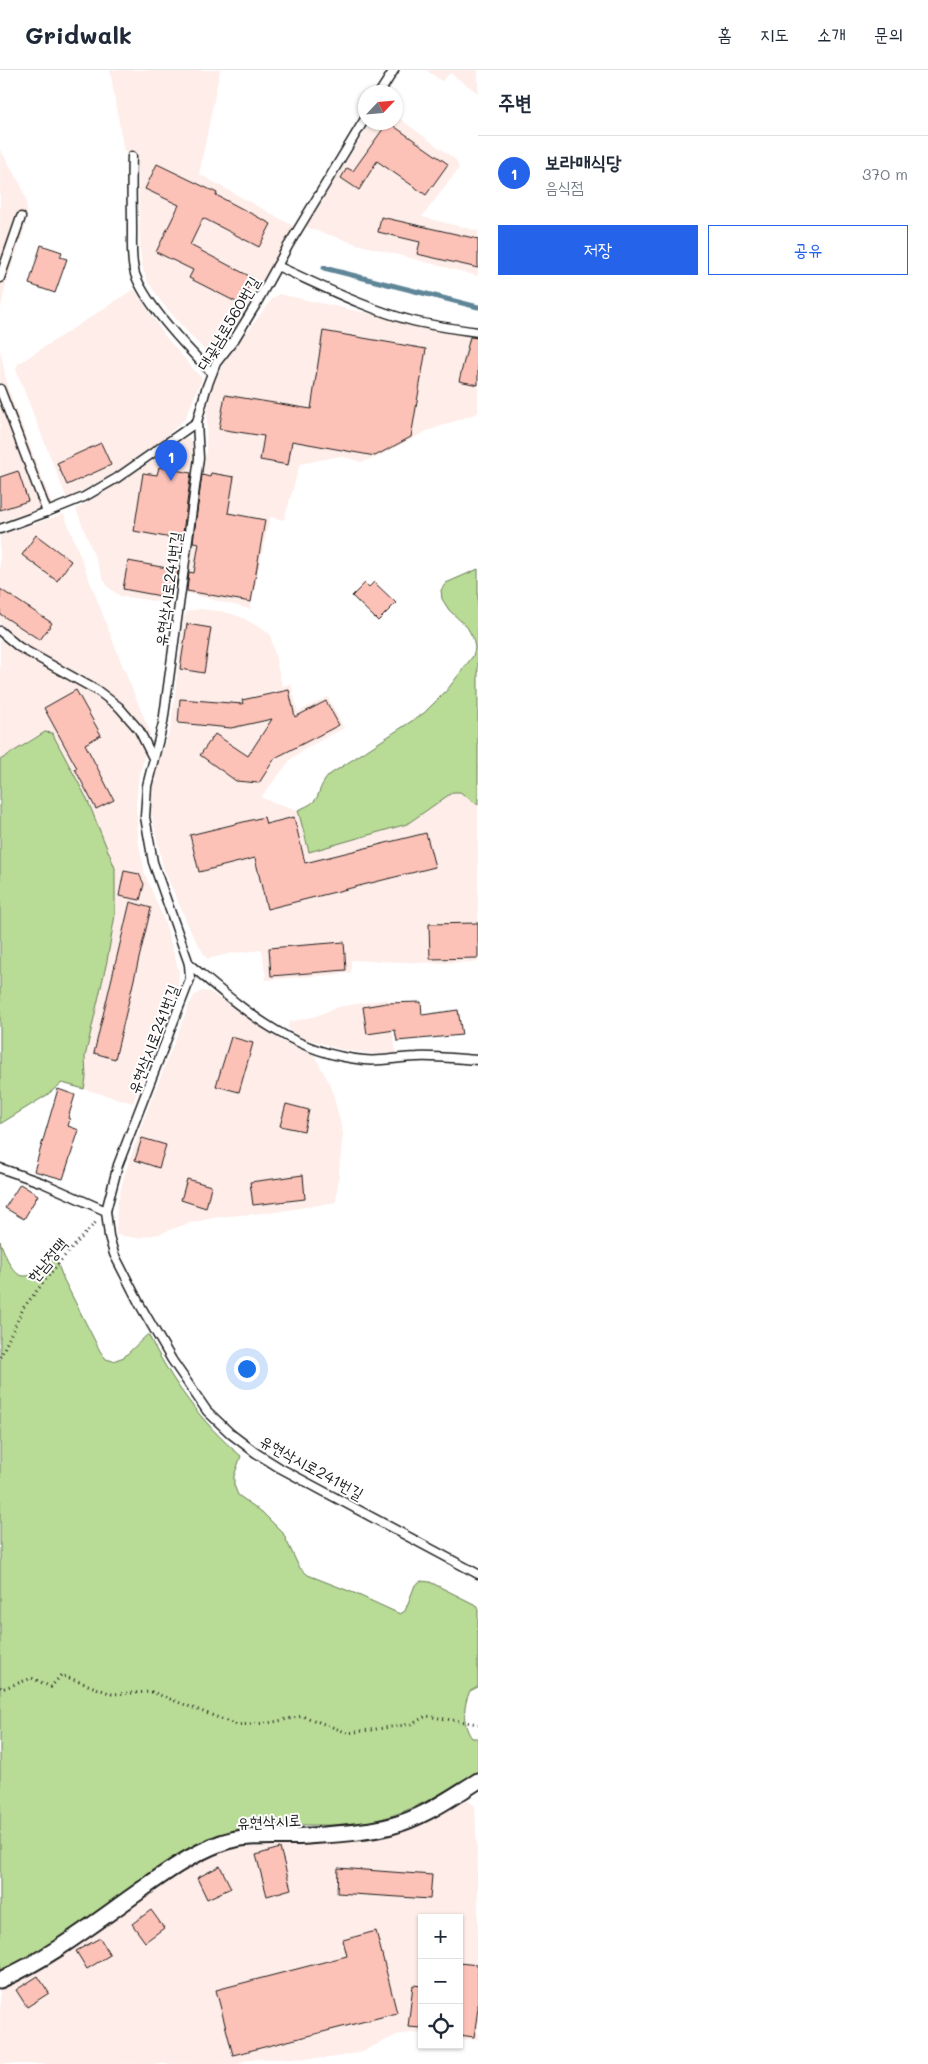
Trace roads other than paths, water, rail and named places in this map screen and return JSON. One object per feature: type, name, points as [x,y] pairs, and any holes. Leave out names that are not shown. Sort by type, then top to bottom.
[{"type":"street","name":"유현삭시로","points":[[0,1980],[19,1972],[61,1947],[160,1877],[205,1849],[242,1837],[306,1836],[355,1832],[392,1826],[432,1810],[478,1782]]},
{"type":"lane","points":[[384,85],[394,70]]},
{"type":"lane","name":"대곶남로560번길","points":[[197,422],[216,363],[234,340],[358,130]]},
{"type":"lane","points":[[132,156],[132,249],[136,274],[147,296],[166,321],[190,351],[212,373]]},
{"type":"lane","points":[[0,278],[20,217]]},
{"type":"lane","points":[[277,266],[389,314],[414,321],[478,332]]},
{"type":"lane","points":[[0,389],[47,512]]},
{"type":"lane","points":[[0,529],[84,497],[117,478],[197,422]]},
{"type":"lane","name":"유현삭시로241번길","points":[[197,422],[199,458],[197,477],[163,723],[147,786],[145,817],[153,862],[189,964],[190,980],[118,1166],[106,1211],[114,1254],[140,1306],[172,1360],[207,1411],[231,1434],[280,1468],[478,1574]]},
{"type":"lane","points":[[0,631],[19,647],[98,691],[119,707],[138,730],[153,758]]},
{"type":"lane","points":[[189,964],[242,1008],[278,1034],[312,1049],[363,1060],[380,1061],[416,1057],[478,1060]]},
{"type":"lane","points":[[0,1168],[43,1182],[106,1211]]},
{"type":"waterway","points":[[324,268],[478,307]]},
{"type":"place","name":"보라매식당","points":[[171,481]]}]
